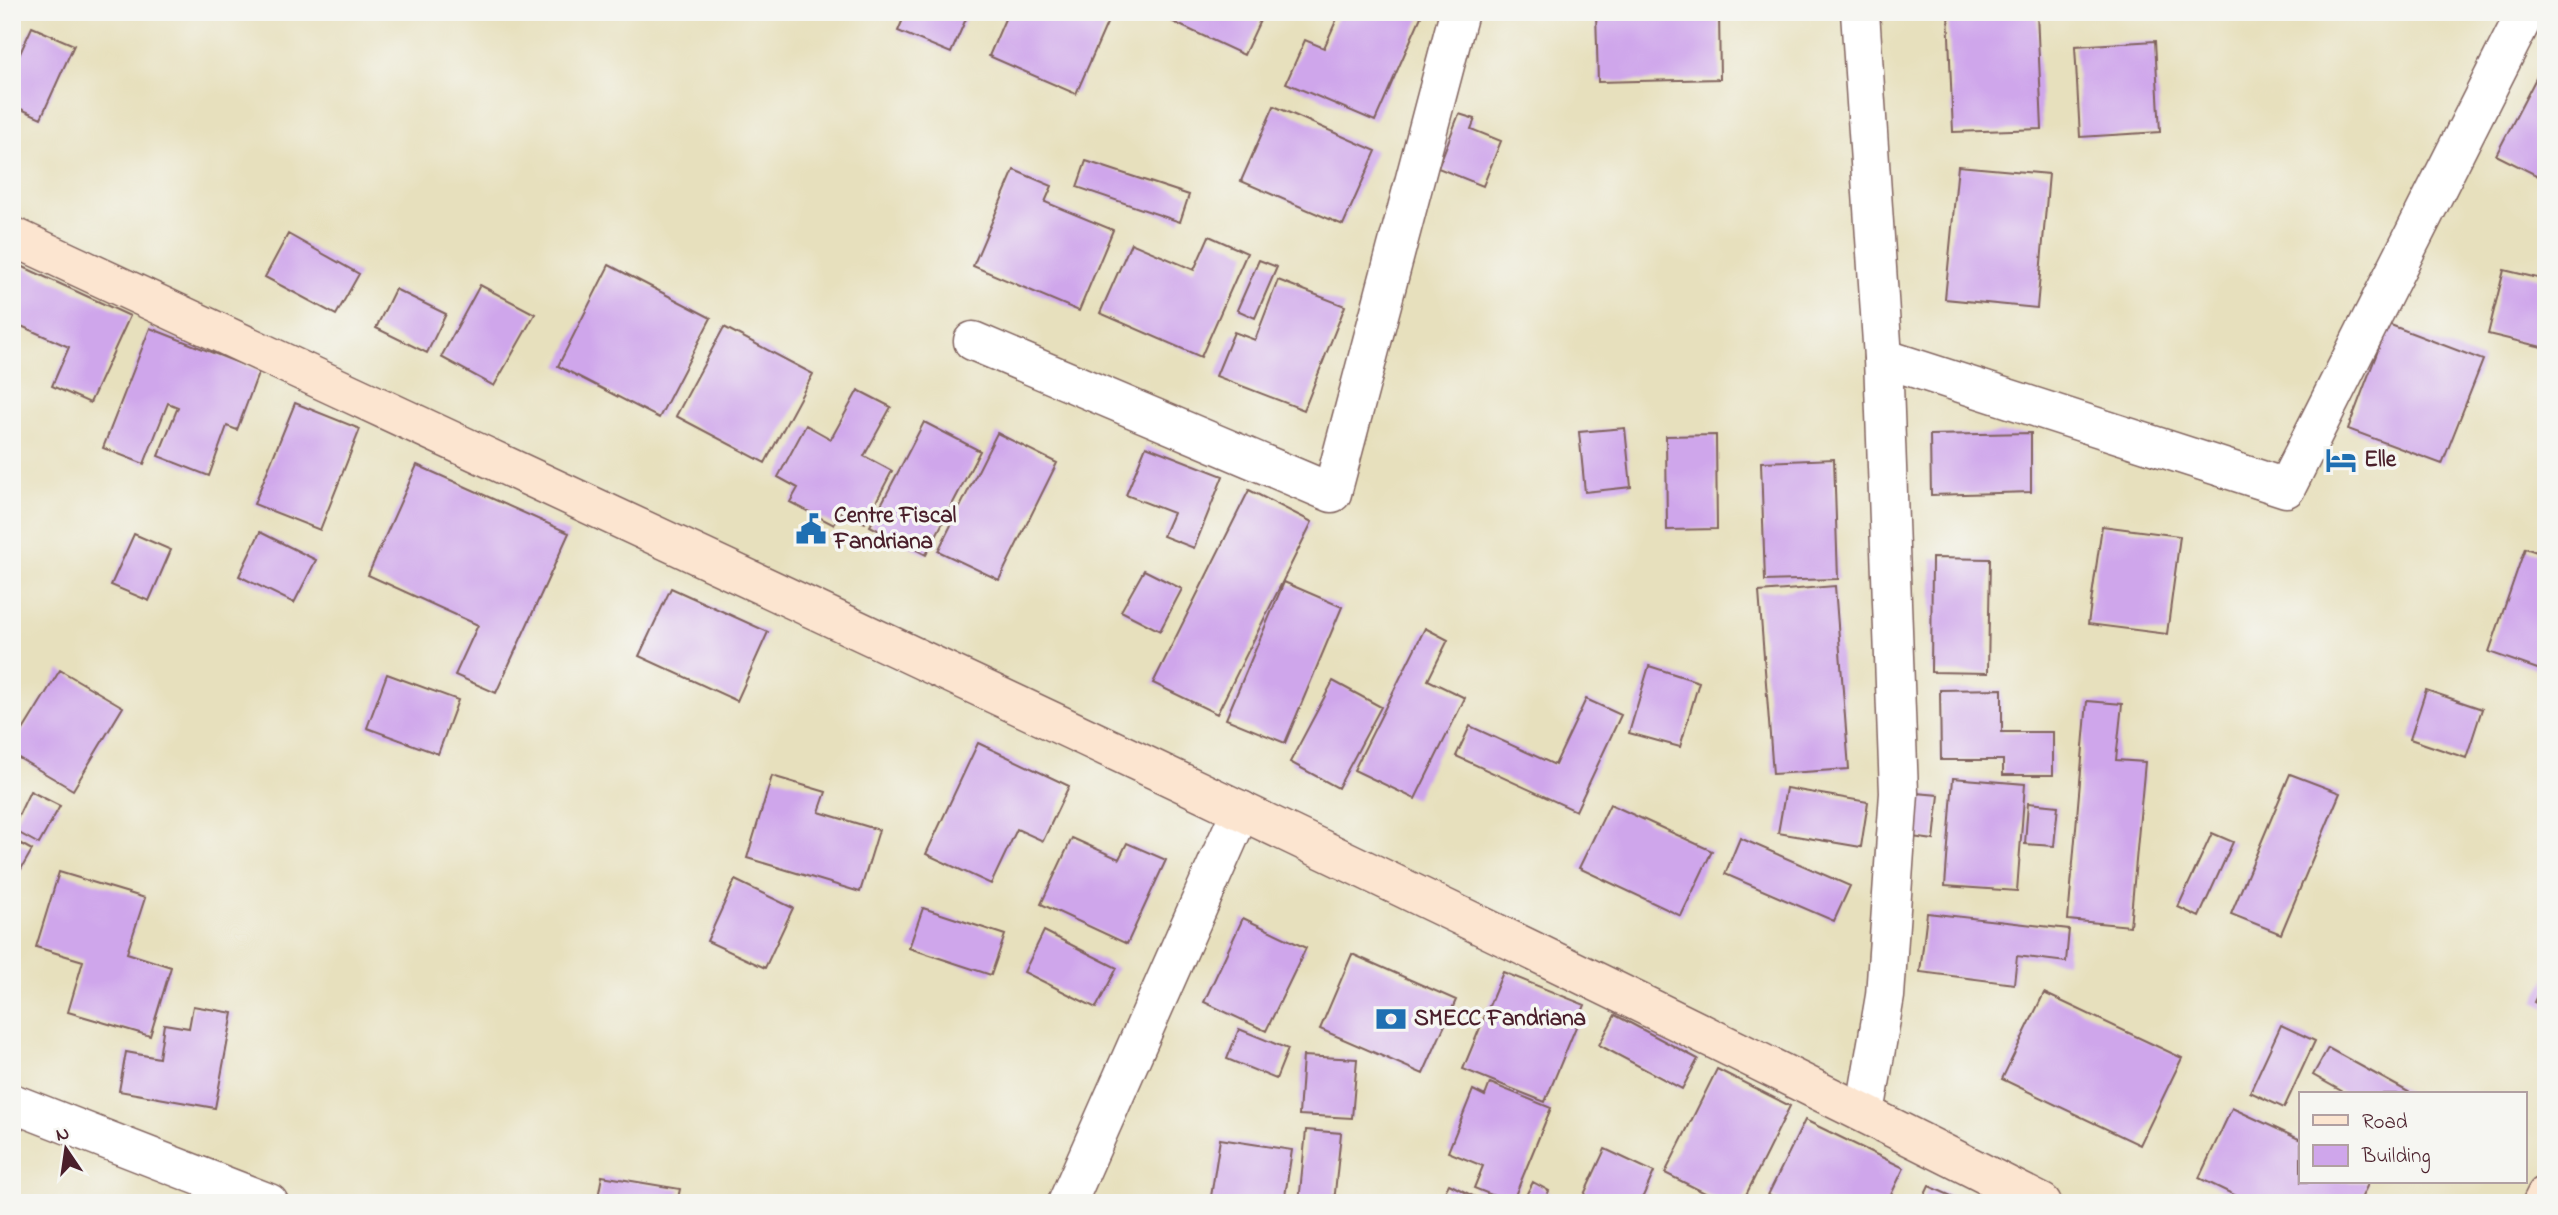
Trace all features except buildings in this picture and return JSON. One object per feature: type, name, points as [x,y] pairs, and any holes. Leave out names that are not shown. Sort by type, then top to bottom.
[{"type":"main road","points":[[12,236],[1241,810],[1865,1113],[2042,1203]]},
{"type":"main road","points":[[2542,1203],[2546,1195]]},
{"type":"street","points":[[973,341],[1332,493],[1459,12]]},
{"type":"street","points":[[1860,12],[1883,358],[1899,793],[1885,996],[1865,1113]]},
{"type":"street","points":[[1883,358],[2286,488],[2526,12]]},
{"type":"street","points":[[1067,1203],[1241,810]]},
{"type":"street","points":[[12,1103],[269,1203]]},
{"type":"place","name":"Elle","points":[[2341,460]]},
{"type":"place","name":"Centre Fiscal Fandriana","points":[[811,529]]},
{"type":"place","name":"SMECC Fandriana","points":[[1391,1019]]}]
